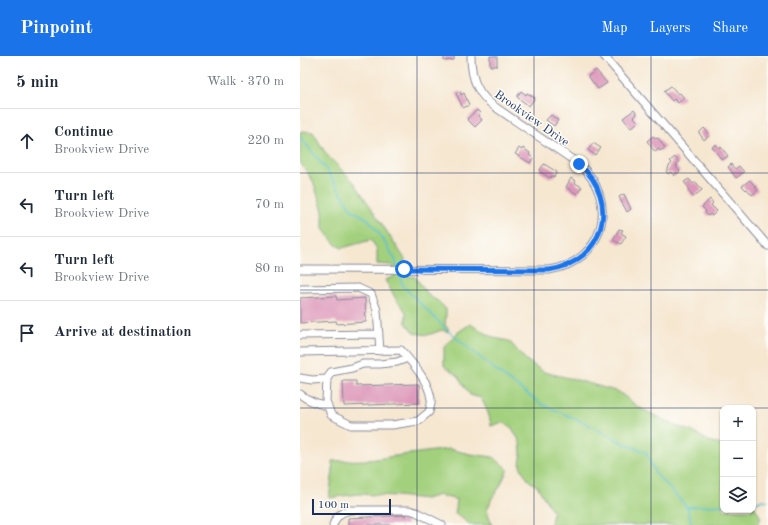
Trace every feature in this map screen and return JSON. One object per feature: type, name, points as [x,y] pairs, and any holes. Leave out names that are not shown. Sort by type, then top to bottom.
[{"type":"street","name":"Brookview Drive","points":[[300,269],[543,270],[556,269],[573,263],[592,247],[600,230],[603,212],[602,200],[598,188],[588,172],[579,164],[498,110],[486,100],[477,88],[474,80],[471,56]]},
{"type":"street","points":[[604,56],[768,246]]},
{"type":"street","points":[[300,289],[358,288],[371,294],[377,310],[380,351]]},
{"type":"street","points":[[300,335],[379,334]]},
{"type":"street","points":[[300,352],[400,350],[408,358],[420,373],[432,400],[430,412],[418,421],[392,425],[351,425],[331,415],[326,401],[327,379],[331,372],[352,368],[363,364],[397,362],[408,358]]},
{"type":"street","points":[[300,378],[312,380],[327,379]]},
{"type":"street","points":[[300,394],[306,399],[328,406]]},
{"type":"street","points":[[333,525],[334,520],[343,511],[409,510],[442,525]]},
{"type":"green space","points":[[300,132],[313,132],[326,154],[354,182],[405,259],[402,275],[415,277],[429,296],[438,301],[446,309],[445,325],[449,329],[447,332],[442,330],[428,335],[414,333],[406,323],[406,312],[396,299],[385,280],[393,277],[394,274],[392,265],[377,264],[377,249],[371,240],[342,248],[336,245],[323,229],[323,211],[313,181],[300,162]]},
{"type":"green space","points":[[470,324],[494,338],[509,341],[526,360],[544,372],[619,392],[638,407],[676,426],[691,431],[707,440],[720,445],[720,513],[756,513],[756,509],[761,518],[757,525],[549,525],[551,524],[553,512],[537,486],[528,480],[520,466],[520,442],[512,428],[503,422],[491,426],[489,415],[481,398],[470,395],[457,375],[444,366],[444,347],[457,333]]},
{"type":"green space","points":[[449,449],[493,457],[508,469],[487,510],[492,525],[469,525],[466,521],[455,514],[457,500],[439,495],[426,499],[357,494],[329,498],[333,471],[332,461],[369,460]]},
{"type":"building","points":[[444,56],[454,56],[454,60],[444,61]]},
{"type":"building","points":[[490,56],[497,56],[497,66],[490,66]]},
{"type":"building","points":[[596,70],[607,83],[598,89],[588,76]]},
{"type":"building","points":[[671,86],[684,98],[678,103],[674,99],[672,101],[664,91]]},
{"type":"building","points":[[460,91],[461,95],[464,93],[469,105],[463,108],[456,93]]},
{"type":"building","points":[[521,91],[526,95],[527,93],[535,98],[529,106],[517,97]]},
{"type":"building","points":[[477,110],[480,113],[478,116],[482,120],[475,127],[467,119]]},
{"type":"building","points":[[634,110],[637,114],[634,117],[638,122],[631,128],[623,118]]},
{"type":"building","points":[[551,115],[558,120],[554,126],[546,120]]},
{"type":"building","points":[[704,128],[710,135],[704,140],[699,133]]},
{"type":"building","points":[[653,136],[655,139],[658,138],[665,148],[660,151],[659,149],[655,152],[647,141]]},
{"type":"building","points":[[593,143],[601,148],[595,155],[588,150]]},
{"type":"building","points":[[716,144],[719,148],[721,147],[728,156],[722,160],[712,147]]},
{"type":"building","points":[[519,148],[522,150],[523,148],[530,153],[529,155],[533,158],[530,163],[515,154]]},
{"type":"building","points":[[675,157],[679,162],[676,165],[678,166],[676,167],[680,171],[674,176],[671,172],[668,174],[666,171],[672,163],[670,161]]},
{"type":"building","points":[[544,164],[557,172],[554,177],[551,176],[550,178],[539,171]]},
{"type":"building","points":[[731,164],[735,169],[739,166],[744,172],[736,178],[728,167]]},
{"type":"building","points":[[571,178],[576,181],[575,183],[582,187],[577,194],[566,187]]},
{"type":"building","points":[[689,179],[693,184],[696,182],[702,190],[693,197],[688,190],[689,188],[684,182]]},
{"type":"building","points":[[750,180],[758,190],[752,195],[742,186]]},
{"type":"building","points":[[624,194],[631,209],[627,212],[619,197]]},
{"type":"building","points":[[710,199],[713,203],[711,205],[717,211],[712,216],[710,214],[708,216],[702,207]]},
{"type":"building","points":[[619,229],[623,230],[621,233],[626,236],[621,244],[613,240]]},
{"type":"building","points":[[336,296],[337,300],[365,298],[366,322],[337,324],[336,321],[300,323],[300,298]]},
{"type":"building","points":[[343,381],[356,381],[356,386],[419,384],[419,403],[344,406]]},
{"type":"building","points":[[406,515],[407,525],[348,525],[348,518]]},
{"type":"waterway","points":[[300,137],[326,169],[352,210],[368,219],[378,232],[395,259],[397,267]]},
{"type":"waterway","points":[[398,272],[403,286],[448,331],[498,372],[541,404],[585,423],[625,444],[646,452],[655,473],[687,507],[692,525]]},
{"type":"waterway","points":[[756,503],[762,500],[768,501]]},
{"type":"waterway","points":[[687,507],[720,505]]},
{"type":"route","points":[[404,269],[549,270],[562,268],[573,263],[592,247],[600,230],[603,218],[602,200],[598,188],[588,172],[579,164]]}]
